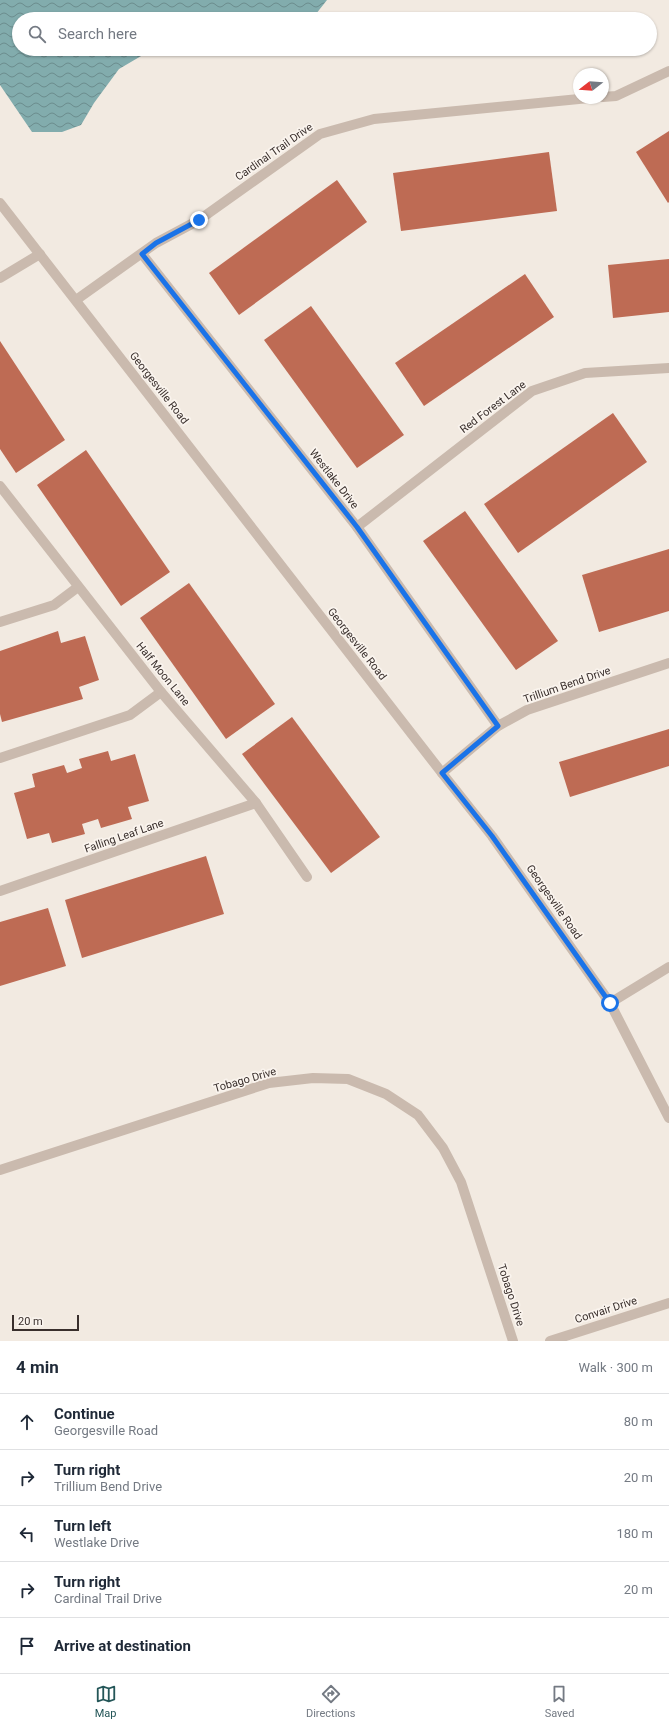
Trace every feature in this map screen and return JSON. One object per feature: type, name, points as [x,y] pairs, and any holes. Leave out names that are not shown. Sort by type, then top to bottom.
[{"type":"street","points":[[609,97],[616,96],[669,71]]},
{"type":"street","name":"Cardinal Trail Drive","points":[[76,300],[156,243],[199,220],[320,134],[374,119],[573,100]]},
{"type":"street","name":"Georgesville Road","points":[[0,203],[492,836],[610,1003],[669,1118]]},
{"type":"street","points":[[0,278],[40,254]]},
{"type":"street","name":"Westlake Drive","points":[[142,254],[357,527],[498,726]]},
{"type":"street","name":"Red Forest Lane","points":[[357,527],[532,392],[585,373],[669,368]]},
{"type":"street","name":"Half Moon Lane","points":[[0,486],[161,692],[256,803],[306,877]]},
{"type":"street","points":[[0,622],[54,605],[78,587]]},
{"type":"street","name":"Trillium Bend Drive","points":[[442,773],[498,726],[527,710],[669,663]]},
{"type":"street","points":[[0,758],[130,715],[161,692]]},
{"type":"street","name":"Falling Leaf Lane","points":[[0,891],[256,803]]},
{"type":"street","points":[[610,1003],[669,968]]},
{"type":"street","name":"Tobago Drive","points":[[0,1170],[269,1083],[314,1078],[348,1079],[386,1094],[418,1115],[443,1148],[461,1182],[513,1341]]},
{"type":"street","name":"Convair Drive","points":[[550,1341],[669,1303]]},
{"type":"water","points":[[0,0],[327,0],[318,12],[12,12],[12,56],[141,56],[119,69],[94,103],[81,125],[62,132],[32,132],[0,85]]},
{"type":"building","points":[[669,131],[669,202],[668,203],[636,152]]},
{"type":"building","points":[[549,152],[557,211],[401,231],[393,173]]},
{"type":"building","points":[[337,180],[367,222],[239,315],[209,273]]},
{"type":"building","points":[[669,259],[669,312],[613,318],[608,265]]},
{"type":"building","points":[[525,274],[554,317],[424,406],[395,363]]},
{"type":"building","points":[[311,306],[404,435],[357,468],[264,340]]},
{"type":"building","points":[[0,341],[65,440],[16,473],[0,449]]},
{"type":"building","points":[[613,413],[647,462],[518,553],[484,504]]},
{"type":"building","points":[[86,450],[170,572],[121,606],[37,485]]},
{"type":"building","points":[[465,511],[558,641],[516,670],[423,541]]},
{"type":"building","points":[[669,549],[669,611],[599,632],[582,575]]},
{"type":"building","points":[[189,583],[275,704],[226,739],[140,618]]},
{"type":"building","points":[[58,631],[61,643],[85,636],[99,680],[79,687],[83,699],[2,722],[0,714],[0,651]]},
{"type":"building","points":[[292,717],[380,837],[331,873],[242,754]]},
{"type":"building","points":[[669,729],[669,766],[570,797],[559,762]]},
{"type":"building","points":[[108,751],[111,761],[135,754],[149,801],[128,807],[132,819],[101,828],[98,819],[82,824],[85,834],[52,843],[49,833],[27,839],[14,793],[35,787],[32,774],[64,765],[67,773],[82,768],[79,759]]},
{"type":"building","points":[[206,856],[224,914],[82,958],[65,900]]},
{"type":"building","points":[[48,908],[66,966],[0,986],[0,922]]},
{"type":"route","points":[[199,220],[156,243],[142,254],[357,527],[498,726],[442,773],[492,836],[610,1003]]}]
